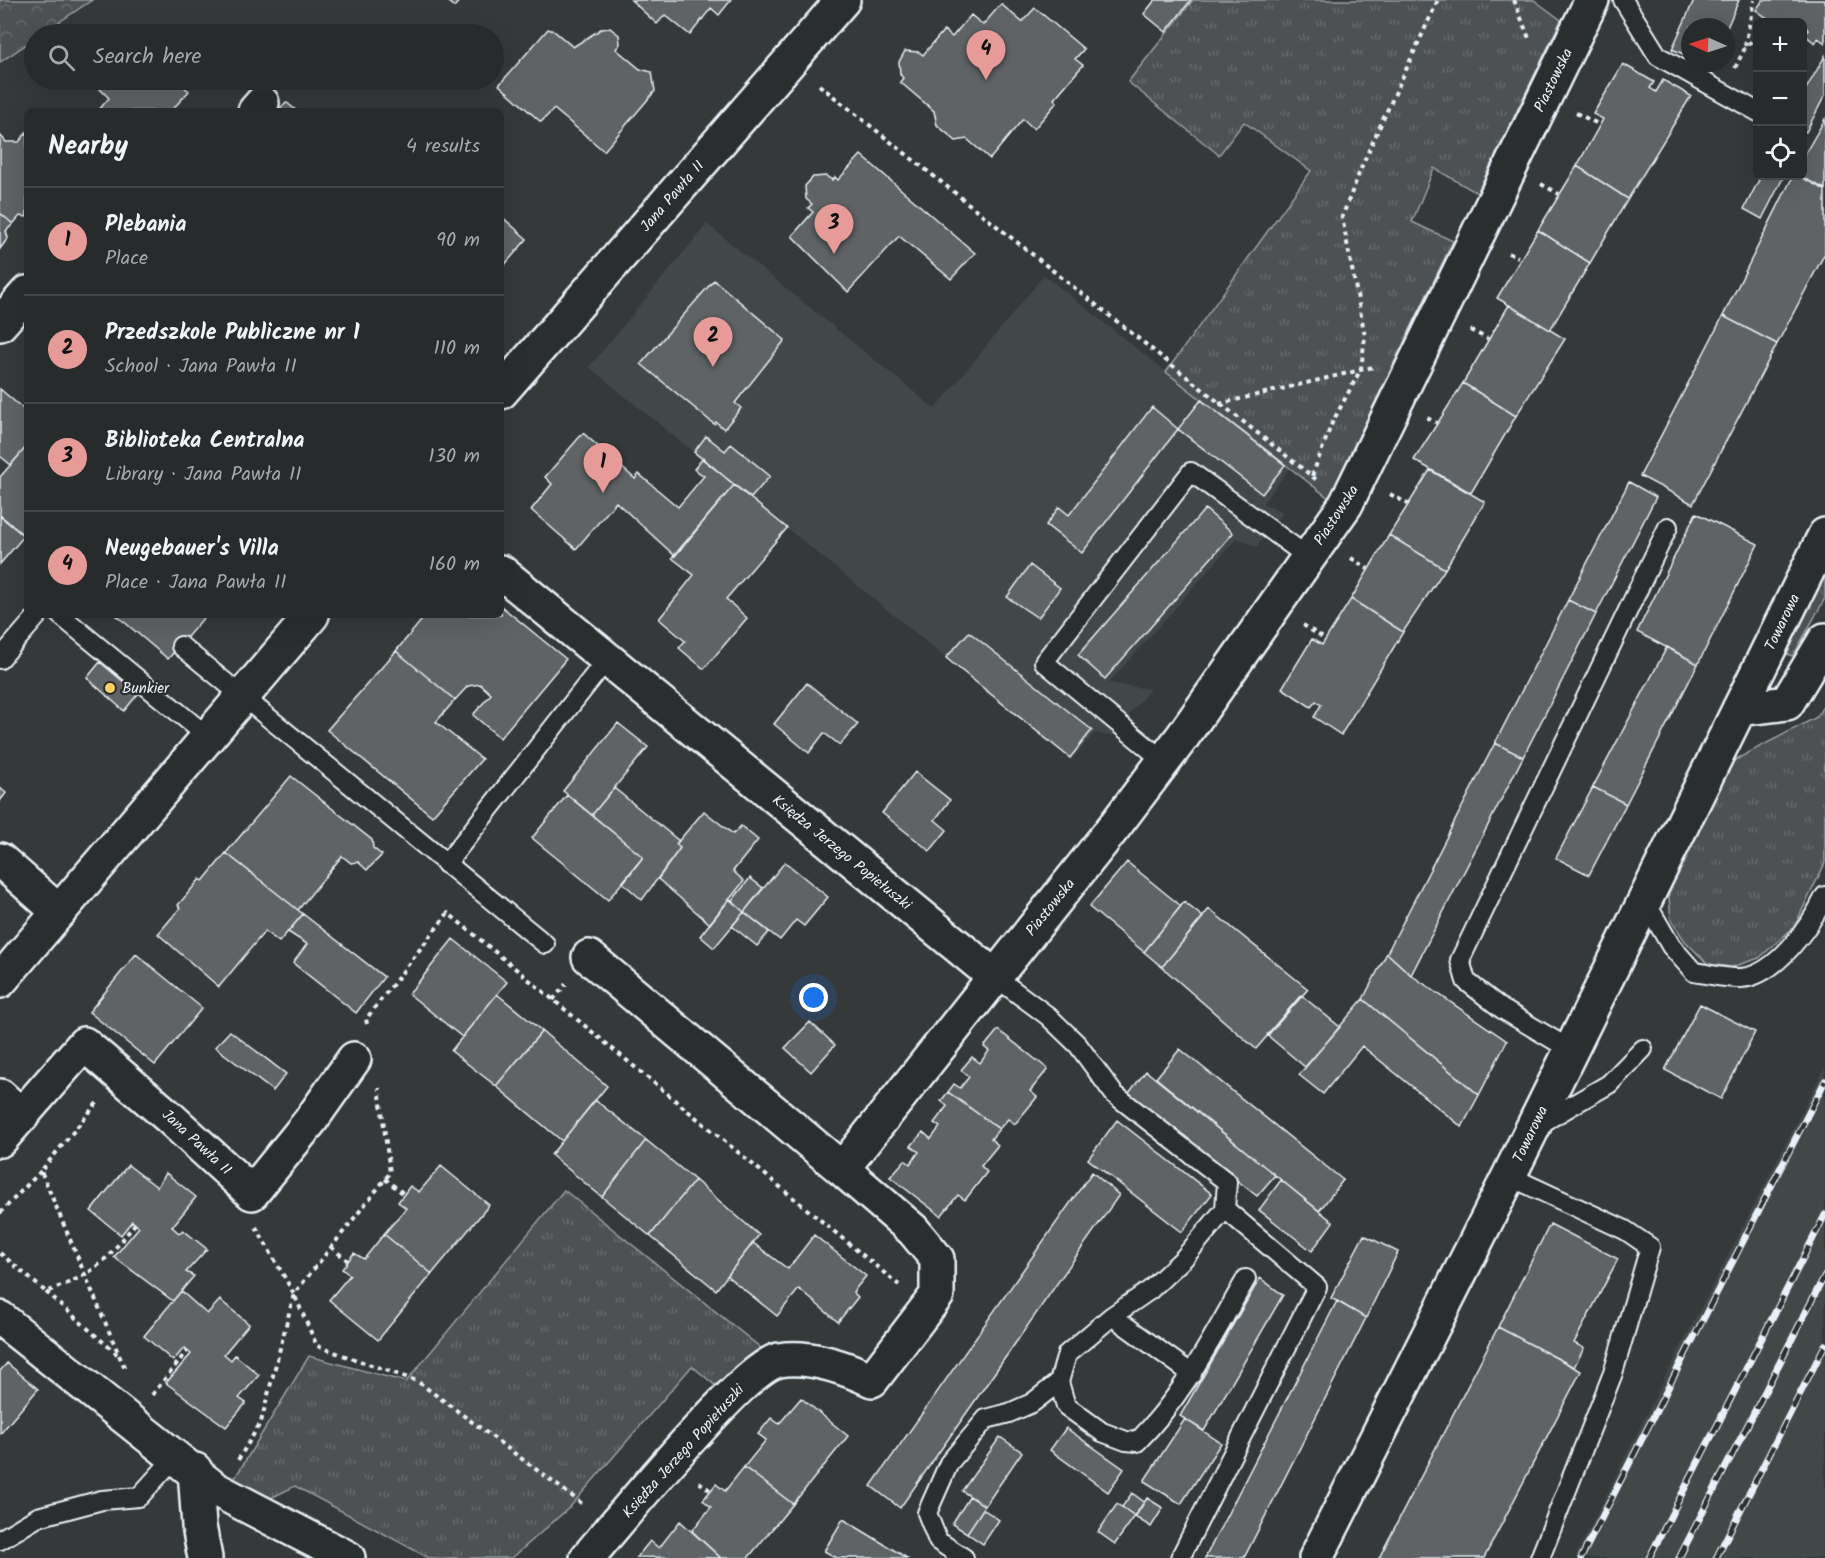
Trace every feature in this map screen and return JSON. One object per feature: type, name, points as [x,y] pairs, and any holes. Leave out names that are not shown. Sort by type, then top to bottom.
[{"type":"street","name":"Jana Pawła II","points":[[504,389],[843,0]]},
{"type":"street","name":"Piastowska","points":[[994,976],[1164,760],[1347,504],[1592,0]]},
{"type":"street","points":[[0,324],[24,296]]},
{"type":"street","name":"Towarowa","points":[[1316,1558],[1509,1176],[1825,535]]},
{"type":"street","name":"Księdza Jerzego Popiełuszki","points":[[504,574],[994,976]]},
{"type":"street","points":[[0,981],[309,618]]},
{"type":"street","points":[[1740,709],[1787,703],[1825,640]]},
{"type":"street","points":[[0,860],[59,912]]},
{"type":"street","name":"Księdza Jerzego Popiełuszki","points":[[587,1558],[722,1403],[756,1372],[779,1360],[838,1365],[872,1380],[937,1295],[937,1259],[913,1230],[589,957]]},
{"type":"street","points":[[842,1169],[994,976]]},
{"type":"street","name":"Jana Pawła II","points":[[0,1140],[11,1106],[84,1044],[252,1193],[366,1055]]},
{"type":"street","points":[[0,1318],[117,1413],[195,1472],[348,1558]]},
{"type":"street","points":[[195,1472],[199,1526],[205,1558]]},
{"type":"lane","points":[[1623,0],[1658,56],[1753,109]]},
{"type":"lane","points":[[1164,760],[1044,662],[1191,472],[1308,557]]},
{"type":"lane","points":[[1571,1050],[1502,1009],[1466,981],[1460,960],[1668,527]]},
{"type":"lane","points":[[0,659],[35,618]]},
{"type":"lane","points":[[64,618],[207,736]]},
{"type":"lane","points":[[181,646],[545,944]]},
{"type":"lane","points":[[446,864],[607,659]]},
{"type":"lane","points":[[1644,901],[1671,946],[1694,972],[1741,978],[1772,968],[1791,947],[1825,896]]},
{"type":"lane","points":[[994,976],[1048,1016],[1078,1045],[1114,1094],[1227,1182],[1225,1209],[1184,1258],[1150,1290],[1112,1316],[1067,1354],[1059,1382],[1066,1406],[1102,1432],[1126,1441],[1137,1442],[1164,1414],[1192,1374],[1246,1279]]},
{"type":"lane","points":[[1532,1128],[1609,1084],[1642,1049]]},
{"type":"lane","points":[[1509,1176],[1625,1230],[1650,1247],[1613,1373],[1540,1558]]},
{"type":"lane","points":[[1180,1558],[1317,1287],[1225,1209]]},
{"type":"lane","points":[[1112,1316],[1192,1374]]},
{"type":"lane","points":[[964,1558],[938,1541],[927,1513],[949,1463],[986,1419],[1009,1413],[1032,1403],[1059,1382]]},
{"type":"lane","points":[[0,1540],[38,1517],[102,1500],[138,1497],[195,1472]]},
{"type":"path","points":[[819,85],[1312,476],[1332,423],[1361,369],[1365,336],[1342,217],[1364,161],[1438,0]]},
{"type":"path","points":[[1723,92],[1745,48],[1754,0]]},
{"type":"path","points":[[1745,48],[1753,39]]},
{"type":"path","points":[[1219,404],[1361,369],[1418,359]]},
{"type":"path","points":[[195,1472],[228,1474],[261,1422],[294,1294],[390,1173],[366,1055],[366,1020],[447,913],[904,1290]]},
{"type":"path","points":[[0,1213],[40,1171],[99,1101]]},
{"type":"path","points":[[40,1171],[84,1278],[129,1378]]},
{"type":"path","points":[[385,1179],[405,1194]]},
{"type":"path","points":[[252,1221],[294,1294],[317,1346],[417,1381],[613,1527]]},
{"type":"path","points":[[46,1292],[84,1278],[105,1263],[135,1224]]},
{"type":"path","points":[[331,1247],[348,1261]]},
{"type":"path","points":[[0,1253],[120,1356]]},
{"type":"path","points":[[150,1397],[187,1351]]},
{"type":"shaded area","points":[[707,224],[935,409],[1044,275],[1289,469],[1263,503],[1283,512],[1257,547],[1237,538],[1109,683],[1150,689],[1112,736],[1095,733],[1071,760],[589,367]]},
{"type":"shaded area","points":[[1825,1067],[1825,1558],[1575,1558],[1664,1379]]},
{"type":"green space","points":[[0,0],[92,0],[56,24],[24,24],[24,46],[0,62]]},
{"type":"green space","points":[[1193,0],[1534,0],[1561,20],[1477,193],[1434,168],[1412,222],[1453,241],[1330,499],[1166,372],[1311,171],[1244,122],[1219,155],[1128,82]]},
{"type":"green space","points":[[1825,567],[1825,598],[1793,656],[1784,653]]},
{"type":"green space","points":[[1825,702],[1825,863],[1794,927],[1759,958],[1732,967],[1708,964],[1685,941],[1671,920],[1668,887],[1727,764],[1817,717]]},
{"type":"green space","points":[[564,1190],[771,1356],[716,1386],[692,1366],[570,1507],[512,1558],[429,1558],[295,1486],[269,1499],[233,1481],[309,1356],[406,1382]]},
{"type":"building","points":[[446,0],[460,0],[454,7]]},
{"type":"building","points":[[631,0],[731,0],[719,15],[711,8],[690,35],[665,15],[657,24]]},
{"type":"building","points":[[1155,0],[1191,0],[1166,32],[1144,14]]},
{"type":"building","points":[[1694,0],[1739,0],[1731,18],[1686,18]]},
{"type":"building","points":[[1763,0],[1825,0],[1825,43],[1818,38],[1815,43],[1807,37],[1807,18],[1767,18],[1756,10]]},
{"type":"building","points":[[1001,4],[1022,22],[1035,8],[1084,49],[1075,59],[1083,65],[1054,99],[1057,102],[1034,129],[1023,119],[990,159],[967,139],[956,141],[937,125],[934,111],[900,82],[903,78],[900,74],[899,62],[905,51],[919,52],[923,55],[944,30],[952,37],[971,15],[983,25]]},
{"type":"building","points":[[610,28],[619,35],[620,44],[616,49],[640,69],[652,72],[655,91],[604,151],[554,109],[541,122],[504,89],[504,79],[548,29],[554,31],[573,47],[601,29]]},
{"type":"building","points":[[1681,29],[1681,53],[1672,49]]},
{"type":"building","points":[[1825,56],[1825,95],[1807,130],[1807,126],[1807,87]]},
{"type":"building","points":[[1623,64],[1654,82],[1650,88],[1656,92],[1663,80],[1691,96],[1628,199],[1577,166],[1603,119],[1593,114]]},
{"type":"building","points":[[101,90],[189,91],[174,108],[101,108],[109,98]]},
{"type":"building","points":[[286,102],[293,108],[281,108]]},
{"type":"building","points":[[1825,119],[1825,189],[1807,180],[1807,150]]},
{"type":"building","points":[[0,135],[6,142],[19,142],[24,136],[24,217],[20,216],[13,224],[0,213]]},
{"type":"building","points":[[861,155],[975,253],[951,279],[899,236],[848,292],[792,236],[813,212],[808,208],[812,204],[806,199],[805,186],[813,177],[826,176],[832,180],[835,177],[838,180]]},
{"type":"building","points":[[1577,166],[1628,199],[1590,263],[1538,230]]},
{"type":"building","points":[[1759,180],[1782,180],[1762,219],[1744,209]]},
{"type":"building","points":[[1791,180],[1806,180],[1825,190],[1825,253],[1777,344],[1723,316]]},
{"type":"building","points":[[0,213],[13,224],[6,231],[8,238],[0,249]]},
{"type":"building","points":[[504,219],[527,239],[504,266]]},
{"type":"building","points":[[1538,230],[1590,263],[1550,330],[1497,298]]},
{"type":"building","points":[[714,280],[785,340],[735,403],[741,408],[724,429],[716,422],[714,424],[641,364]]},
{"type":"building","points":[[1509,305],[1565,339],[1516,416],[1463,383]]},
{"type":"building","points":[[1723,316],[1777,344],[1693,504],[1640,476]]},
{"type":"building","points":[[1463,383],[1516,416],[1471,493],[1414,460]]},
{"type":"building","points":[[0,389],[24,409],[24,450],[11,465],[0,456]]},
{"type":"building","points":[[1201,400],[1285,465],[1262,494],[1178,429]]},
{"type":"building","points":[[1152,407],[1178,429],[1082,553],[1046,525],[1059,507],[1069,515]]},
{"type":"building","points":[[583,433],[635,479],[639,474],[678,507],[704,476],[694,469],[703,458],[734,485],[675,556],[616,502],[576,549],[531,510],[552,484],[545,477]]},
{"type":"building","points":[[706,436],[725,451],[731,444],[770,476],[751,498],[694,452]]},
{"type":"building","points":[[24,449],[24,535],[0,515],[0,477]]},
{"type":"building","points":[[1430,470],[1485,502],[1445,569],[1389,535]]},
{"type":"building","points":[[1629,482],[1656,497],[1596,614],[1568,600]]},
{"type":"building","points":[[734,485],[787,528],[726,599],[747,618],[704,669],[679,648],[685,641],[659,619],[694,575],[672,558]]},
{"type":"building","points":[[1205,509],[1233,533],[1105,679],[1078,655]]},
{"type":"building","points":[[1696,513],[1758,544],[1698,664],[1637,632]]},
{"type":"building","points":[[0,516],[24,536],[0,564]]},
{"type":"building","points":[[1389,535],[1445,569],[1403,632],[1351,599]]},
{"type":"building","points":[[1030,565],[1060,588],[1038,618],[1007,597]]},
{"type":"building","points":[[1351,599],[1403,632],[1341,735],[1314,717],[1321,705],[1316,701],[1311,707],[1282,688],[1312,639],[1322,645]]},
{"type":"building","points":[[1568,600],[1596,614],[1523,757],[1495,743]]},
{"type":"building","points":[[504,608],[566,659],[500,738],[473,715],[491,694],[480,684],[468,686],[455,700],[396,651],[424,618],[504,618]]},
{"type":"building","points":[[120,618],[203,618],[168,659]]},
{"type":"building","points":[[969,632],[1092,730],[1070,758],[946,658]]},
{"type":"building","points":[[1667,647],[1698,664],[1626,804],[1593,787]]},
{"type":"building","points":[[396,651],[455,700],[436,722],[482,759],[432,816],[327,730]]},
{"type":"building","points":[[100,662],[138,694],[124,711],[87,678]]},
{"type":"building","points":[[807,683],[858,724],[840,745],[824,733],[809,753],[774,724]]},
{"type":"building","points":[[618,723],[648,747],[592,815],[563,791]]},
{"type":"building","points":[[1495,743],[1523,757],[1411,975],[1387,953]]},
{"type":"building","points":[[915,772],[950,800],[935,820],[947,830],[930,851],[882,813]]},
{"type":"building","points":[[291,776],[372,840],[373,848],[382,855],[367,870],[358,862],[351,863],[342,856],[298,910],[226,853]]},
{"type":"building","points":[[1593,787],[1626,804],[1589,875],[1556,858]]},
{"type":"building","points":[[0,788],[6,793],[0,801]]},
{"type":"building","points":[[614,788],[679,841],[676,844],[680,848],[642,900],[623,883],[643,857],[592,815]]},
{"type":"building","points":[[567,795],[643,857],[608,900],[532,838]]},
{"type":"building","points":[[704,811],[733,834],[741,826],[758,840],[733,871],[744,881],[710,924],[658,879],[680,848],[676,844]]},
{"type":"building","points":[[226,853],[303,914],[279,942],[265,931],[219,987],[158,934],[180,908],[178,905],[200,879],[203,881]]},
{"type":"building","points":[[785,862],[828,897],[804,926],[796,920],[780,940],[744,912]]},
{"type":"building","points":[[1127,862],[1181,906],[1144,952],[1089,907]]},
{"type":"building","points":[[750,878],[763,888],[744,912],[732,901]]},
{"type":"building","points":[[729,899],[744,912],[714,948],[700,936]]},
{"type":"building","points":[[1184,902],[1203,917],[1162,967],[1144,952]]},
{"type":"building","points":[[1209,909],[1308,989],[1256,1049],[1162,967]]},
{"type":"building","points":[[744,912],[769,932],[757,946],[732,926]]},
{"type":"building","points":[[303,914],[384,977],[356,1013],[293,963],[307,944],[288,932]]},
{"type":"building","points":[[453,939],[507,982],[462,1037],[409,994]]},
{"type":"building","points":[[1387,953],[1411,975],[1507,1041],[1479,1095],[1363,999]]},
{"type":"building","points":[[136,954],[202,1008],[155,1065],[89,1012]]},
{"type":"building","points":[[497,994],[542,1031],[496,1086],[451,1051]]},
{"type":"building","points":[[1301,995],[1340,1027],[1305,1067],[1267,1035]]},
{"type":"building","points":[[1363,999],[1479,1095],[1462,1127],[1362,1046],[1323,1094],[1299,1075]]},
{"type":"building","points":[[1700,1004],[1755,1032],[1721,1099],[1665,1070]]},
{"type":"building","points":[[810,1022],[835,1045],[811,1072],[785,1048]]},
{"type":"building","points":[[998,1030],[1048,1069],[1030,1091],[1037,1097],[1015,1124],[1008,1119],[999,1129],[948,1092],[954,1084],[960,1088],[969,1077],[961,1070],[972,1057],[980,1063],[989,1051],[984,1047]]},
{"type":"building","points":[[230,1031],[286,1074],[273,1091],[215,1047]]},
{"type":"building","points":[[542,1031],[607,1086],[562,1141],[496,1086]]},
{"type":"building","points":[[1180,1049],[1343,1180],[1319,1211],[1156,1078]]},
{"type":"building","points":[[1146,1071],[1275,1175],[1257,1196],[1128,1094]]},
{"type":"building","points":[[948,1092],[999,1129],[991,1139],[998,1145],[981,1166],[987,1172],[965,1200],[958,1195],[941,1216],[890,1177],[905,1160],[910,1164],[919,1152],[911,1146],[923,1132],[931,1139],[940,1127],[934,1123],[947,1106],[941,1101]]},
{"type":"building","points":[[595,1100],[646,1140],[602,1197],[551,1155]]},
{"type":"building","points":[[1117,1120],[1212,1194],[1182,1232],[1088,1159]]},
{"type":"building","points":[[646,1140],[695,1180],[650,1236],[602,1197]]},
{"type":"building","points":[[128,1165],[157,1187],[166,1173],[196,1197],[172,1227],[179,1233],[183,1230],[207,1249],[186,1272],[194,1276],[173,1301],[114,1257],[139,1227],[132,1221],[121,1235],[91,1211]]},
{"type":"building","points":[[441,1166],[489,1205],[432,1274],[384,1234],[406,1208],[398,1202],[410,1186],[419,1192]]},
{"type":"building","points":[[1092,1172],[1119,1195],[900,1508],[871,1486]]},
{"type":"building","points":[[695,1180],[759,1235],[716,1290],[650,1236]]},
{"type":"building","points":[[1281,1180],[1333,1222],[1312,1251],[1259,1210]]},
{"type":"building","points":[[1550,1224],[1618,1259],[1574,1343],[1584,1348],[1574,1367],[1498,1327]]},
{"type":"building","points":[[384,1234],[432,1274],[378,1340],[329,1300],[350,1275],[342,1269],[354,1253],[364,1259]]},
{"type":"building","points":[[814,1235],[866,1276],[853,1292],[858,1297],[838,1322],[799,1289],[777,1316],[727,1276],[753,1243],[788,1269]]},
{"type":"building","points":[[1364,1235],[1398,1252],[1366,1318],[1331,1298]]},
{"type":"building","points":[[1260,1278],[1283,1295],[1204,1431],[1180,1416]]},
{"type":"building","points":[[181,1291],[207,1314],[220,1300],[249,1324],[224,1354],[231,1360],[235,1355],[259,1375],[239,1398],[246,1403],[226,1427],[166,1383],[191,1354],[184,1348],[173,1361],[144,1336]]},
{"type":"building","points":[[1337,1301],[1366,1318],[1244,1558],[1205,1558]]},
{"type":"building","points":[[1498,1327],[1581,1371],[1484,1558],[1379,1558]]},
{"type":"building","points":[[7,1363],[38,1389],[0,1434],[0,1371]]},
{"type":"building","points":[[801,1398],[848,1436],[793,1504],[744,1467],[766,1440],[758,1434],[771,1418],[779,1424]]},
{"type":"building","points":[[1185,1419],[1221,1443],[1181,1504],[1144,1481]]},
{"type":"building","points":[[1066,1428],[1124,1469],[1108,1492],[1050,1450]]},
{"type":"building","points":[[1000,1437],[1022,1452],[985,1506],[962,1491]]},
{"type":"building","points":[[744,1467],[793,1504],[748,1558],[721,1558],[692,1531],[711,1507],[703,1500],[716,1484],[725,1491]]},
{"type":"building","points":[[1132,1493],[1144,1502],[1135,1516],[1122,1507]]},
{"type":"building","points":[[970,1496],[985,1506],[967,1533],[952,1524]]},
{"type":"building","points":[[1147,1498],[1163,1508],[1151,1527],[1135,1517]]},
{"type":"building","points":[[1117,1504],[1135,1516],[1115,1544],[1098,1532]]},
{"type":"building","points":[[983,1509],[999,1520],[983,1544],[967,1533]]},
{"type":"building","points":[[843,1519],[907,1558],[837,1558],[824,1551]]},
{"type":"building","points":[[680,1521],[721,1558],[637,1557],[650,1541],[659,1548]]},
{"type":"railway","points":[[1581,1558],[1825,1081]]},
{"type":"railway","points":[[1649,1558],[1825,1215]]},
{"type":"railway","points":[[1679,1558],[1825,1275]]},
{"type":"railway","points":[[1716,1558],[1825,1345]]},
{"type":"place","name":"Neugebauer's Villa","points":[[986,80]]},
{"type":"place","name":"Biblioteka Centralna","points":[[834,254]]},
{"type":"place","name":"Przedszkole Publiczne nr 1","points":[[713,367]]},
{"type":"place","name":"Plebania","points":[[603,493]]},
{"type":"place","name":"Bunkier","points":[[110,688]]}]
